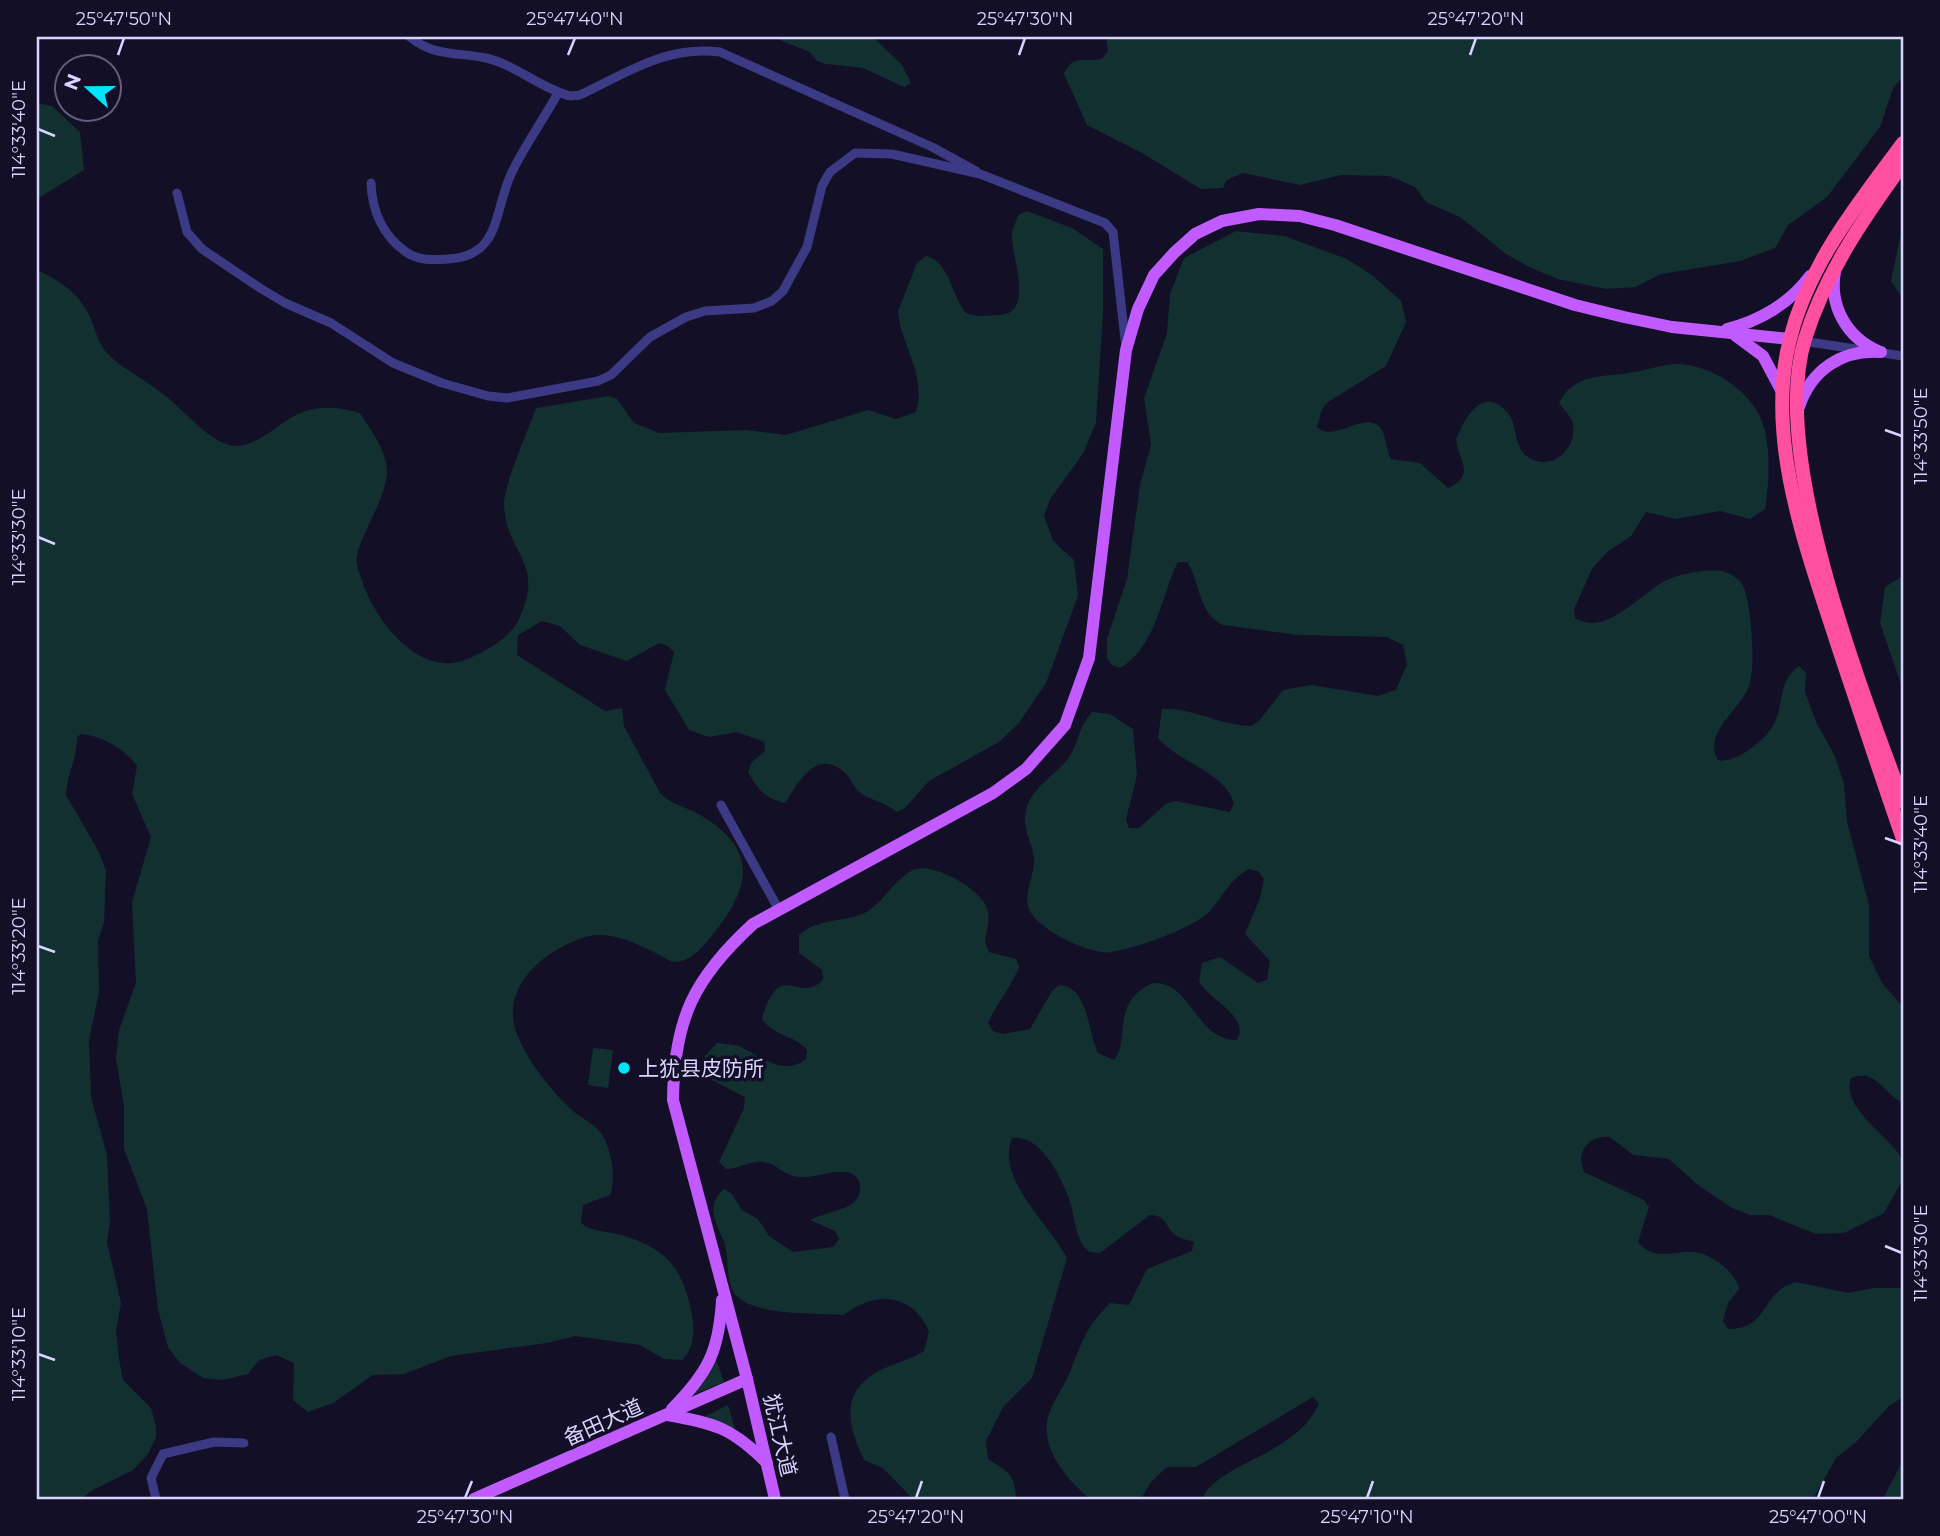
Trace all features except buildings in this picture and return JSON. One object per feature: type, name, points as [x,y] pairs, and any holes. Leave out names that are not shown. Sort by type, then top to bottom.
[{"type":"highway","points":[[1903,143],[1828,245],[1797,340],[1784,403],[1793,492],[1826,610],[1903,839]]},
{"type":"highway","points":[[1903,164],[1843,251],[1797,340],[1797,426],[1805,487],[1837,607],[1903,802]]},
{"type":"main road","name":"犹江大道","points":[[775,1499],[747,1379],[673,1100],[673,1056],[694,998],[720,955],[753,924],[993,793],[1026,769],[1065,725],[1089,658],[1126,350],[1138,309],[1154,275],[1195,234],[1222,220],[1259,214],[1300,216],[1335,225],[1575,306],[1672,327],[1797,340]]},
{"type":"main road","points":[[1715,330],[1742,325],[1780,306],[1808,279],[1828,245]]},
{"type":"main road","points":[[1843,251],[1834,278],[1839,314],[1856,337],[1881,352]]},
{"type":"main road","points":[[1715,330],[1741,339],[1763,356],[1775,373],[1784,403]]},
{"type":"main road","points":[[1797,426],[1806,389],[1825,367],[1852,354],[1881,352]]},
{"type":"main road","points":[[667,1415],[706,1372],[715,1352],[723,1290]]},
{"type":"main road","name":"备田大道","points":[[474,1499],[747,1379]]},
{"type":"main road","points":[[667,1415],[696,1420],[741,1437],[767,1463]]},
{"type":"street","points":[[410,37],[426,49],[438,53],[486,58],[504,64],[558,93],[580,95],[664,55],[700,49],[720,52],[932,147],[980,174]]},
{"type":"street","points":[[371,183],[372,207],[388,233],[405,251],[419,259],[437,260],[475,254],[486,245],[511,174],[558,93]]},
{"type":"street","points":[[177,193],[187,232],[202,249],[260,288],[285,303],[331,323],[393,363],[442,383],[488,396],[507,398],[598,381],[611,375],[649,337],[686,317],[705,311],[754,308],[772,301],[783,291],[802,258],[814,225],[822,186],[830,172],[855,153],[892,154],[980,174],[1089,214],[1113,232],[1126,350]]},
{"type":"street","points":[[1797,340],[1903,356]]},
{"type":"street","points":[[721,805],[779,910]]},
{"type":"street","points":[[831,1437],[845,1499]]},
{"type":"street","points":[[156,1499],[151,1478],[163,1454],[214,1443],[244,1443]]},
{"type":"green space","points":[[772,37],[873,37],[902,65],[911,83],[904,87],[863,68],[826,64],[817,61],[810,52]]},
{"type":"green space","points":[[1106,37],[1903,37],[1903,77],[1893,88],[1880,127],[1827,197],[1788,225],[1775,248],[1740,261],[1661,274],[1636,287],[1606,289],[1558,279],[1531,268],[1506,254],[1460,217],[1426,202],[1415,187],[1389,176],[1341,175],[1300,185],[1243,173],[1227,180],[1223,188],[1201,189],[1142,153],[1087,125],[1064,74],[1075,61],[1102,59],[1108,51]]},
{"type":"green space","points":[[37,103],[52,106],[52,122],[69,122],[80,132],[84,170],[37,199]]},
{"type":"green space","points":[[1027,211],[1072,228],[1103,249],[1103,312],[1096,422],[1084,452],[1051,498],[1044,515],[1053,541],[1074,560],[1078,596],[1046,683],[1019,723],[999,742],[929,781],[905,808],[897,812],[859,792],[846,774],[836,766],[826,764],[810,770],[785,803],[772,799],[763,792],[748,772],[751,763],[765,751],[764,742],[737,732],[709,737],[689,730],[665,690],[674,652],[668,646],[659,643],[627,661],[580,645],[560,626],[542,621],[518,635],[517,655],[605,711],[622,708],[624,726],[660,793],[719,828],[731,840],[743,866],[738,895],[729,911],[709,940],[687,959],[673,962],[629,941],[593,935],[557,950],[534,967],[518,990],[514,1003],[515,1029],[527,1055],[564,1102],[601,1133],[609,1152],[613,1174],[610,1195],[583,1205],[581,1223],[648,1245],[669,1261],[683,1283],[692,1315],[693,1333],[689,1351],[682,1360],[664,1359],[640,1345],[575,1336],[547,1343],[451,1356],[404,1374],[373,1375],[333,1403],[308,1412],[293,1400],[294,1363],[276,1355],[259,1360],[248,1374],[222,1380],[203,1378],[180,1363],[168,1347],[158,1310],[147,1209],[124,1149],[124,1106],[116,1058],[119,1030],[136,983],[132,902],[151,837],[132,794],[137,766],[120,749],[105,741],[89,735],[81,734],[77,737],[66,795],[99,852],[106,871],[104,922],[98,941],[99,992],[89,1040],[91,1097],[107,1155],[110,1222],[107,1242],[121,1303],[116,1331],[119,1359],[123,1380],[151,1408],[156,1437],[148,1454],[133,1470],[91,1491],[83,1498],[37,1499],[37,270],[62,284],[81,302],[102,345],[113,359],[163,394],[201,428],[226,444],[236,446],[255,441],[290,418],[313,409],[337,408],[360,413],[381,448],[387,471],[383,493],[357,556],[362,581],[378,614],[403,644],[418,655],[434,661],[452,663],[477,655],[505,637],[519,619],[526,600],[527,571],[511,536],[504,504],[512,471],[536,408],[608,396],[617,399],[634,423],[659,433],[746,430],[786,435],[868,410],[896,419],[916,412],[919,398],[916,373],[898,311],[917,263],[926,256],[940,265],[966,313],[986,316],[1009,312],[1016,305],[1019,295],[1012,233],[1018,215]]},
{"type":"green space","points":[[1903,224],[1903,299],[1891,281]]},
{"type":"green space","points":[[1236,231],[1284,236],[1347,259],[1372,275],[1401,301],[1406,322],[1386,366],[1328,402],[1322,409],[1317,427],[1333,432],[1361,423],[1377,425],[1383,432],[1391,459],[1420,463],[1448,488],[1457,483],[1464,473],[1456,440],[1464,422],[1476,407],[1490,402],[1499,405],[1511,418],[1523,453],[1537,461],[1545,462],[1566,451],[1573,434],[1571,419],[1559,403],[1572,387],[1598,377],[1675,364],[1690,365],[1705,369],[1732,384],[1754,407],[1762,420],[1768,462],[1765,509],[1750,519],[1720,511],[1675,519],[1646,512],[1631,536],[1606,553],[1592,569],[1574,609],[1575,618],[1586,622],[1609,619],[1653,588],[1683,574],[1721,571],[1740,581],[1750,615],[1751,677],[1745,695],[1724,722],[1715,740],[1714,750],[1718,760],[1733,759],[1765,737],[1777,717],[1788,678],[1799,666],[1806,673],[1805,692],[1816,722],[1835,756],[1844,784],[1847,822],[1869,905],[1869,956],[1882,983],[1903,1007],[1903,1103],[1867,1076],[1851,1078],[1852,1099],[1866,1119],[1899,1154],[1903,1162],[1902,1181],[1884,1213],[1844,1233],[1816,1234],[1769,1215],[1750,1215],[1732,1208],[1698,1185],[1669,1159],[1633,1155],[1610,1137],[1590,1142],[1581,1158],[1584,1172],[1644,1200],[1649,1207],[1638,1242],[1645,1249],[1660,1254],[1700,1253],[1719,1262],[1730,1272],[1739,1289],[1728,1303],[1723,1321],[1728,1329],[1739,1328],[1754,1321],[1780,1290],[1796,1282],[1848,1293],[1874,1288],[1903,1288],[1903,1397],[1889,1406],[1857,1441],[1836,1458],[1813,1499],[1202,1499],[1211,1486],[1224,1476],[1292,1436],[1307,1422],[1319,1404],[1313,1397],[1196,1467],[1167,1467],[1151,1482],[1141,1499],[1090,1499],[1073,1483],[1053,1455],[1047,1433],[1051,1409],[1095,1320],[1110,1303],[1129,1305],[1147,1269],[1192,1251],[1194,1242],[1179,1237],[1163,1220],[1150,1215],[1100,1253],[1088,1251],[1079,1237],[1068,1196],[1054,1167],[1040,1149],[1022,1138],[1012,1138],[1009,1154],[1011,1170],[1027,1201],[1067,1258],[1032,1378],[1003,1407],[986,1441],[988,1459],[1012,1478],[1016,1499],[913,1499],[883,1468],[864,1460],[851,1422],[852,1399],[866,1379],[924,1351],[929,1332],[913,1309],[903,1303],[879,1299],[855,1307],[844,1315],[782,1312],[750,1305],[732,1289],[724,1243],[714,1212],[715,1200],[724,1189],[732,1194],[742,1210],[758,1219],[769,1236],[793,1252],[833,1247],[839,1239],[835,1231],[810,1220],[851,1204],[860,1192],[860,1183],[851,1173],[834,1172],[797,1177],[768,1163],[754,1162],[726,1169],[719,1162],[744,1108],[745,1097],[702,1075],[704,1057],[717,1043],[739,1046],[780,1065],[789,1066],[806,1059],[807,1050],[802,1045],[772,1029],[762,1019],[776,990],[783,986],[815,986],[823,979],[822,970],[799,953],[799,935],[806,930],[821,923],[868,911],[913,870],[931,869],[954,878],[965,884],[986,906],[989,916],[985,942],[989,952],[1016,959],[1019,967],[988,1023],[993,1031],[1003,1034],[1030,1029],[1052,991],[1059,985],[1069,988],[1082,1001],[1098,1053],[1114,1060],[1121,1045],[1126,1010],[1138,992],[1149,984],[1169,986],[1213,1032],[1224,1038],[1237,1040],[1240,1031],[1234,1016],[1199,982],[1202,963],[1220,957],[1258,983],[1267,980],[1270,961],[1245,934],[1260,898],[1264,879],[1258,871],[1249,869],[1242,873],[1210,911],[1191,924],[1149,942],[1112,952],[1091,950],[1064,939],[1040,923],[1032,914],[1027,901],[1034,859],[1025,823],[1027,806],[1031,797],[1071,754],[1092,712],[1110,714],[1133,729],[1137,775],[1126,819],[1129,828],[1139,828],[1167,803],[1176,801],[1230,812],[1234,803],[1229,792],[1212,775],[1177,754],[1158,738],[1162,709],[1184,711],[1251,726],[1259,721],[1283,690],[1311,685],[1378,696],[1396,690],[1407,664],[1403,645],[1387,637],[1297,635],[1223,625],[1208,613],[1187,562],[1178,562],[1154,624],[1141,649],[1120,668],[1112,665],[1107,658],[1107,639],[1127,579],[1140,485],[1151,445],[1144,398],[1167,333],[1170,294],[1184,258]]},
{"type":"green space","points":[[1903,576],[1903,690],[1880,623],[1885,587]]},
{"type":"green space","points":[[593,1048],[613,1050],[608,1088],[588,1085]]},
{"type":"green space","points":[[715,1357],[724,1382],[694,1394]]},
{"type":"green space","points":[[728,1405],[735,1429],[702,1418]]},
{"type":"green space","points":[[1903,1460],[1903,1499],[1883,1499]]},
{"type":"place","name":"上犹县皮防所","points":[[624,1068]]}]
